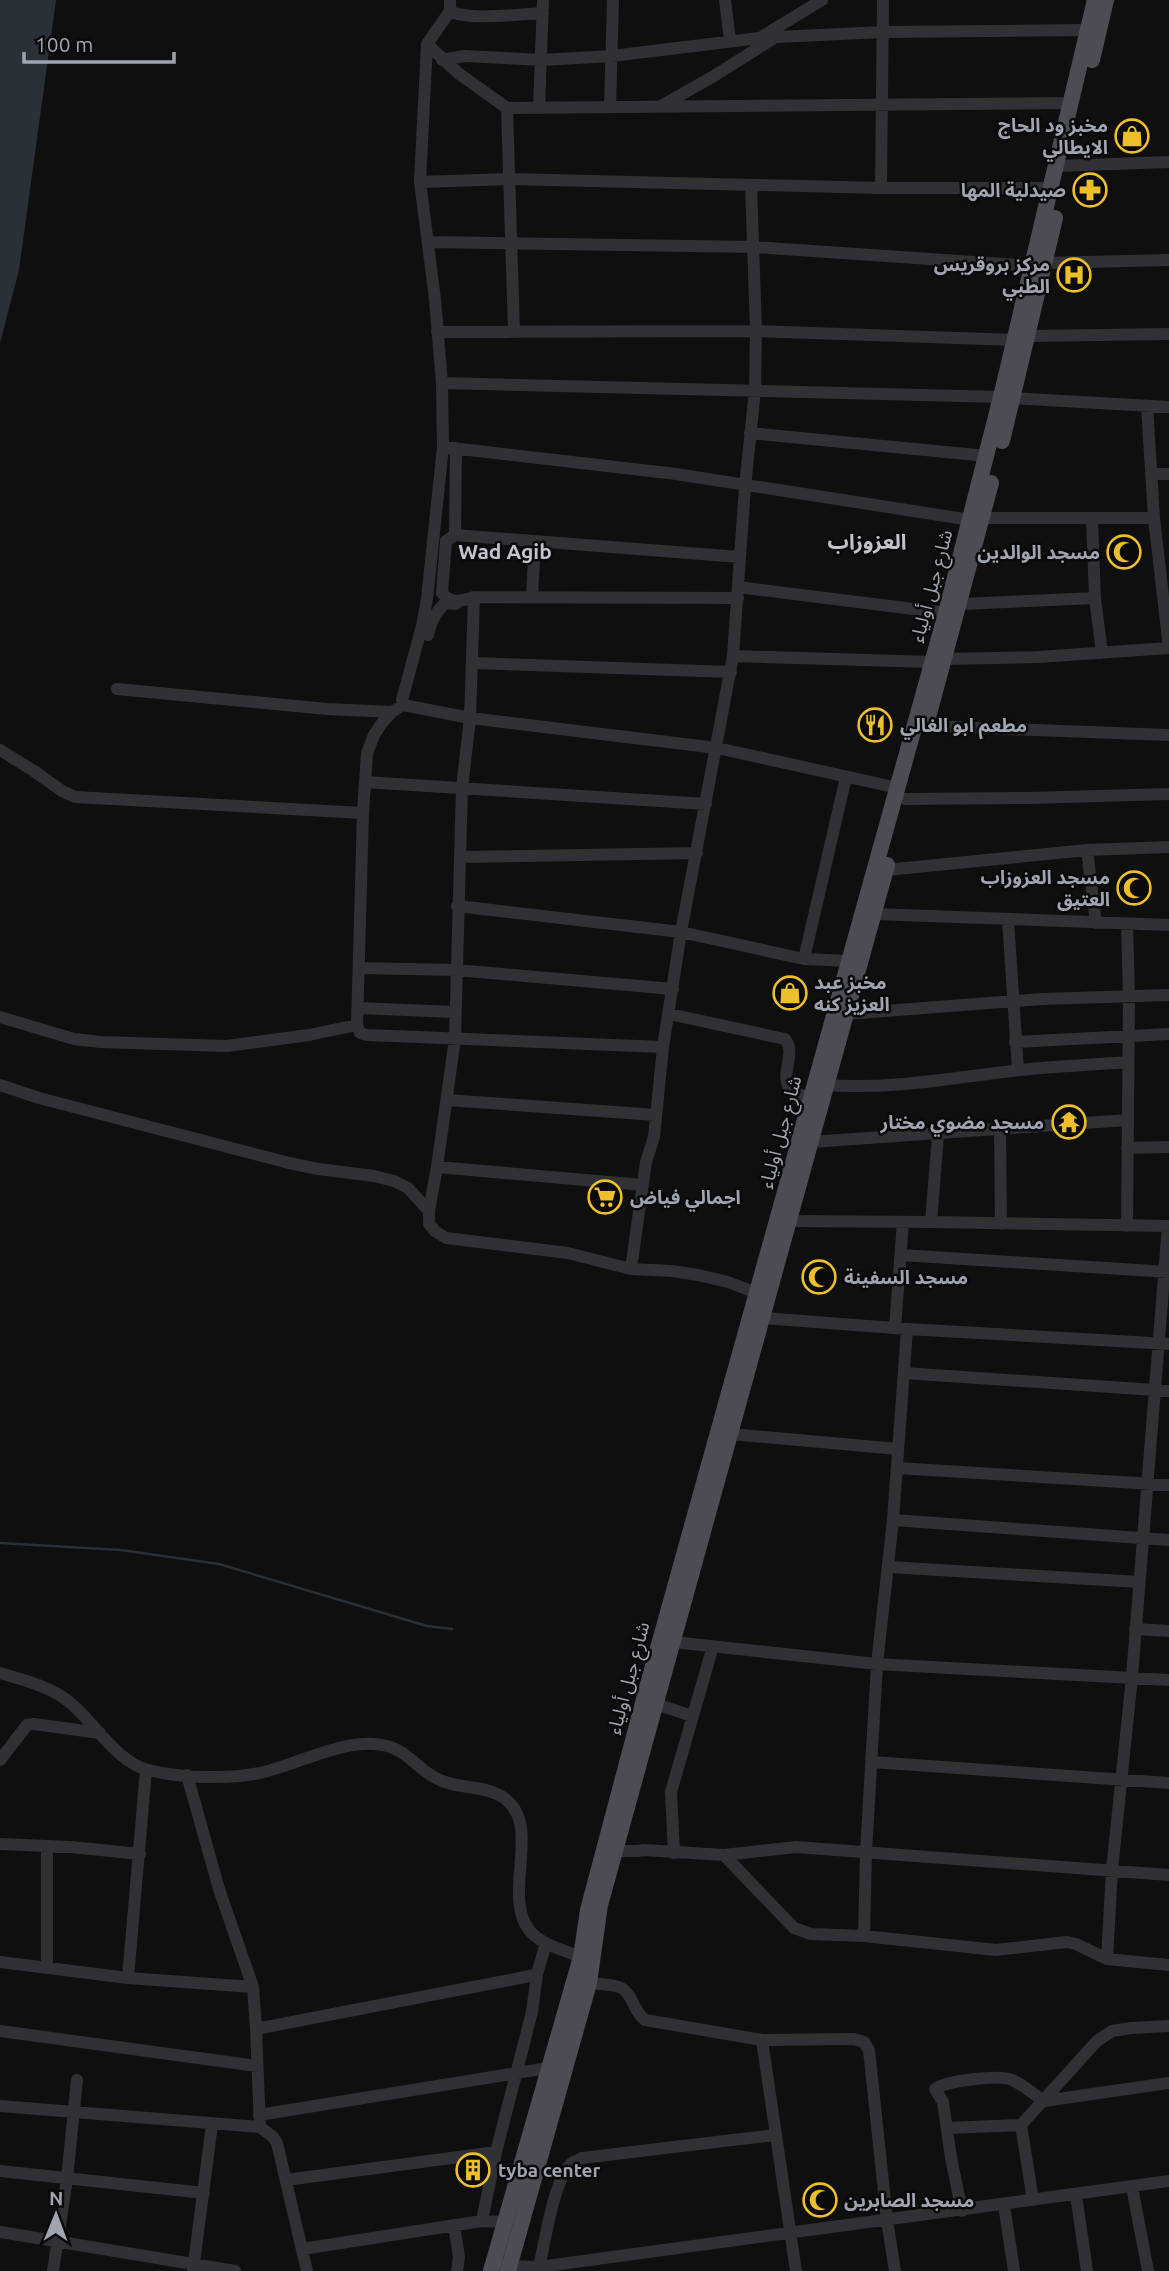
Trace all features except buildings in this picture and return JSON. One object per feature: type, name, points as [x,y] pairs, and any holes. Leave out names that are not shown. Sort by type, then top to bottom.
[{"type":"main road","name":"شارع جبل أولياء","points":[[1038,264],[1051,188],[1061,166],[1071,103],[1095,0]]},
{"type":"main road","name":"شارع جبل أولياء","points":[[507,2269],[589,1983],[609,1851],[684,1550],[849,961],[887,847],[939,660],[977,519],[1061,166],[1106,0]]},
{"type":"main road","name":"شارع جبل أولياء","points":[[977,519],[987,456],[1007,397]]},
{"type":"main road","name":"شارع جبل أولياء","points":[[902,794],[926,726],[939,660]]},
{"type":"main road","name":"شارع جبل أولياء","points":[[507,2269],[505,2222],[581,1957],[588,1910],[656,1704],[886,870],[887,847]]},
{"type":"street","points":[[610,107],[613,0]]},
{"type":"street","points":[[725,0],[730,41]]},
{"type":"street","points":[[759,38],[822,0]]},
{"type":"street","points":[[881,188],[883,0]]},
{"type":"street","points":[[454,535],[449,448],[420,182],[427,44],[450,5],[456,14],[470,16],[543,6],[539,108]]},
{"type":"street","points":[[442,60],[464,56],[542,60],[611,56],[774,37],[883,32],[1087,30]]},
{"type":"street","points":[[660,106],[714,76],[774,37]]},
{"type":"street","points":[[427,44],[442,60],[507,108],[1071,103]]},
{"type":"street","points":[[507,108],[514,332]]},
{"type":"street","points":[[1061,166],[1169,162]]},
{"type":"street","points":[[420,182],[510,179],[881,188],[1051,188]]},
{"type":"street","points":[[631,1269],[646,1162],[654,1137],[663,1047],[681,932],[733,656],[755,390],[756,331],[751,185]]},
{"type":"street","points":[[428,242],[754,247],[1038,264],[1169,260]]},
{"type":"street","points":[[437,332],[756,331],[1021,338],[1169,334]]},
{"type":"street","points":[[442,383],[1007,397],[1169,407]]},
{"type":"street","points":[[733,656],[939,660],[1038,657],[1169,648],[1154,518],[1147,406]]},
{"type":"street","points":[[750,433],[987,456]]},
{"type":"street","points":[[449,448],[676,474],[977,519],[1154,518]]},
{"type":"street","points":[[449,448],[422,626],[413,663],[402,700],[378,729],[367,753],[357,1025],[360,1033],[367,1035],[663,1047]]},
{"type":"street","points":[[1151,474],[1169,474]]},
{"type":"street","points":[[1093,519],[1095,597],[1102,653]]},
{"type":"street","points":[[740,557],[454,535],[446,541],[442,593],[446,598],[459,601],[738,593],[953,608],[1095,597]]},
{"type":"street","points":[[532,597],[534,542]]},
{"type":"street","points":[[413,663],[438,610],[446,603],[474,600]]},
{"type":"street","points":[[474,600],[470,718],[462,788],[455,1039],[429,1224],[446,1238],[568,1253],[631,1269],[698,1275],[757,1293]]},
{"type":"street","points":[[472,663],[731,672]]},
{"type":"street","points":[[117,689],[327,709],[397,708],[717,748],[846,777],[902,794],[1028,798],[1169,794]]},
{"type":"street","points":[[926,726],[1169,735]]},
{"type":"street","points":[[0,750],[75,797],[363,813]]},
{"type":"street","points":[[804,959],[846,777]]},
{"type":"street","points":[[365,782],[706,804]]},
{"type":"street","points":[[886,870],[1087,850],[1169,847]]},
{"type":"street","points":[[1087,850],[1096,923]]},
{"type":"street","points":[[460,857],[697,853]]},
{"type":"street","points":[[457,906],[681,932],[804,959],[849,961]]},
{"type":"street","points":[[874,914],[1169,925]]},
{"type":"street","points":[[1009,919],[1018,1070]]},
{"type":"street","points":[[1127,924],[1127,1226]]},
{"type":"street","points":[[359,968],[456,970],[673,989]]},
{"type":"street","points":[[846,1014],[1013,1002],[1169,995]]},
{"type":"street","points":[[358,1008],[455,1012]]},
{"type":"street","points":[[669,1014],[785,1039],[790,1047],[787,1082],[790,1088],[810,1099]]},
{"type":"street","points":[[0,1017],[74,1039],[227,1046],[309,1035],[357,1025]]},
{"type":"street","points":[[1015,1042],[1169,1034]]},
{"type":"street","points":[[826,1085],[845,1087],[939,1080],[1018,1070],[1128,1062]]},
{"type":"street","points":[[0,1085],[39,1098],[289,1163],[394,1181],[408,1188],[429,1210]]},
{"type":"street","points":[[447,1100],[656,1115]]},
{"type":"street","points":[[811,1142],[1128,1120]]},
{"type":"street","points":[[1000,1130],[1000,1224]]},
{"type":"street","points":[[932,1222],[938,1135]]},
{"type":"street","points":[[1127,1148],[1169,1147]]},
{"type":"street","points":[[437,1167],[643,1185]]},
{"type":"street","points":[[789,1222],[1169,1226],[1163,1344],[1154,1390],[1132,1677],[1112,1870],[1107,1959]]},
{"type":"street","points":[[864,1936],[877,1664],[889,1567],[904,1373],[901,1329],[903,1222]]},
{"type":"street","points":[[901,1255],[1167,1272]]},
{"type":"street","points":[[763,1318],[1163,1344]]},
{"type":"street","points":[[904,1373],[1169,1391]]},
{"type":"street","points":[[731,1434],[898,1449]]},
{"type":"street","points":[[897,1468],[1169,1485]]},
{"type":"street","points":[[893,1520],[1143,1536],[1169,1540]]},
{"type":"street","points":[[889,1567],[1139,1582]]},
{"type":"street","points":[[1135,1629],[1169,1631]]},
{"type":"street","points":[[673,1642],[877,1664],[1169,1680]]},
{"type":"street","points":[[674,1853],[671,1792],[713,1646]]},
{"type":"street","points":[[0,1673],[55,1692],[78,1710],[127,1759],[146,1770],[187,1775],[248,1775],[345,1747],[385,1745],[401,1752],[424,1772],[440,1781],[503,1797],[515,1810],[522,1826],[519,1888],[524,1921],[531,1933],[581,1957]]},
{"type":"street","points":[[656,1704],[692,1716]]},
{"type":"street","points":[[0,1760],[27,1725],[100,1733]]},
{"type":"street","points":[[872,1762],[1169,1783]]},
{"type":"street","points":[[128,1978],[146,1770]]},
{"type":"street","points":[[187,1775],[219,1889],[253,1987],[259,2121],[277,2143],[307,2271]]},
{"type":"street","points":[[0,1844],[140,1854]]},
{"type":"street","points":[[47,1846],[47,1967]]},
{"type":"street","points":[[609,1851],[644,1850],[724,1855],[796,1847],[1169,1875]]},
{"type":"street","points":[[724,1855],[794,1928],[811,1934],[864,1936],[996,1950],[1067,1942],[1107,1959],[1169,1965]]},
{"type":"street","points":[[482,2221],[546,1942]]},
{"type":"street","points":[[0,1962],[128,1978],[253,1987]]},
{"type":"street","points":[[256,2029],[501,1983],[537,1973]]},
{"type":"street","points":[[589,1983],[626,1991],[639,2017],[645,2020],[762,2040],[854,2039],[864,2042],[869,2050],[895,2271]]},
{"type":"street","points":[[947,2128],[1021,2125],[1097,2041],[1112,2031],[1169,2026]]},
{"type":"street","points":[[0,2031],[257,2066]]},
{"type":"street","points":[[762,2040],[796,2271]]},
{"type":"street","points":[[0,2106],[212,2124],[259,2121],[548,2068]]},
{"type":"street","points":[[962,2211],[943,2102],[935,2089],[941,2085],[1010,2079],[1044,2101],[1169,2084]]},
{"type":"street","points":[[54,2271],[78,2080]]},
{"type":"street","points":[[193,2268],[212,2124]]},
{"type":"street","points":[[1021,2125],[1032,2200]]},
{"type":"street","points":[[539,2267],[557,2190],[562,2176],[572,2163],[582,2158],[775,2135]]},
{"type":"street","points":[[286,2180],[496,2152]]},
{"type":"street","points":[[0,2171],[204,2193]]},
{"type":"street","points":[[507,2269],[962,2211],[1169,2181]]},
{"type":"street","points":[[1132,2187],[1148,2271]]},
{"type":"street","points":[[1076,2195],[1087,2271]]},
{"type":"street","points":[[1004,2205],[1014,2271]]},
{"type":"street","points":[[302,2249],[482,2221],[505,2222]]},
{"type":"street","points":[[454,2225],[459,2258],[457,2271]]},
{"type":"street","points":[[0,2232],[193,2268],[234,2271]]},
{"type":"shaded area","points":[[0,0],[56,0],[19,270],[0,343]]},
{"type":"waterway","points":[[0,1543],[121,1550],[219,1564],[427,1626],[452,1629]]},
{"type":"place","name":"مخبز ود الحاج الايطالي","points":[[1132,136]]},
{"type":"place","name":"صيدلية المها","points":[[1090,190]]},
{"type":"place","name":"مركز بروقريس الطبي","points":[[1074,275]]},
{"type":"place","name":"مسجد الوالدين","points":[[1124,552]]},
{"type":"place","name":"مطعم ابو الغالي","points":[[875,725]]},
{"type":"place","name":"مسجد العزوزاب العتيق","points":[[1134,888]]},
{"type":"place","name":"مخبز عبد العزيز كنه","points":[[790,993]]},
{"type":"place","name":"مسجد مضوي مختار","points":[[1069,1122]]},
{"type":"place","name":"اجمالي فياض","points":[[605,1197]]},
{"type":"place","name":"مسجد السفينة","points":[[819,1277]]},
{"type":"place","name":"tyba center","points":[[473,2170]]},
{"type":"place","name":"مسجد الصابرين","points":[[820,2200]]},
{"type":"district","name":"العزوزاب","points":[[867,541]]},
{"type":"district","name":"Wad Agib","points":[[505,551]]}]
